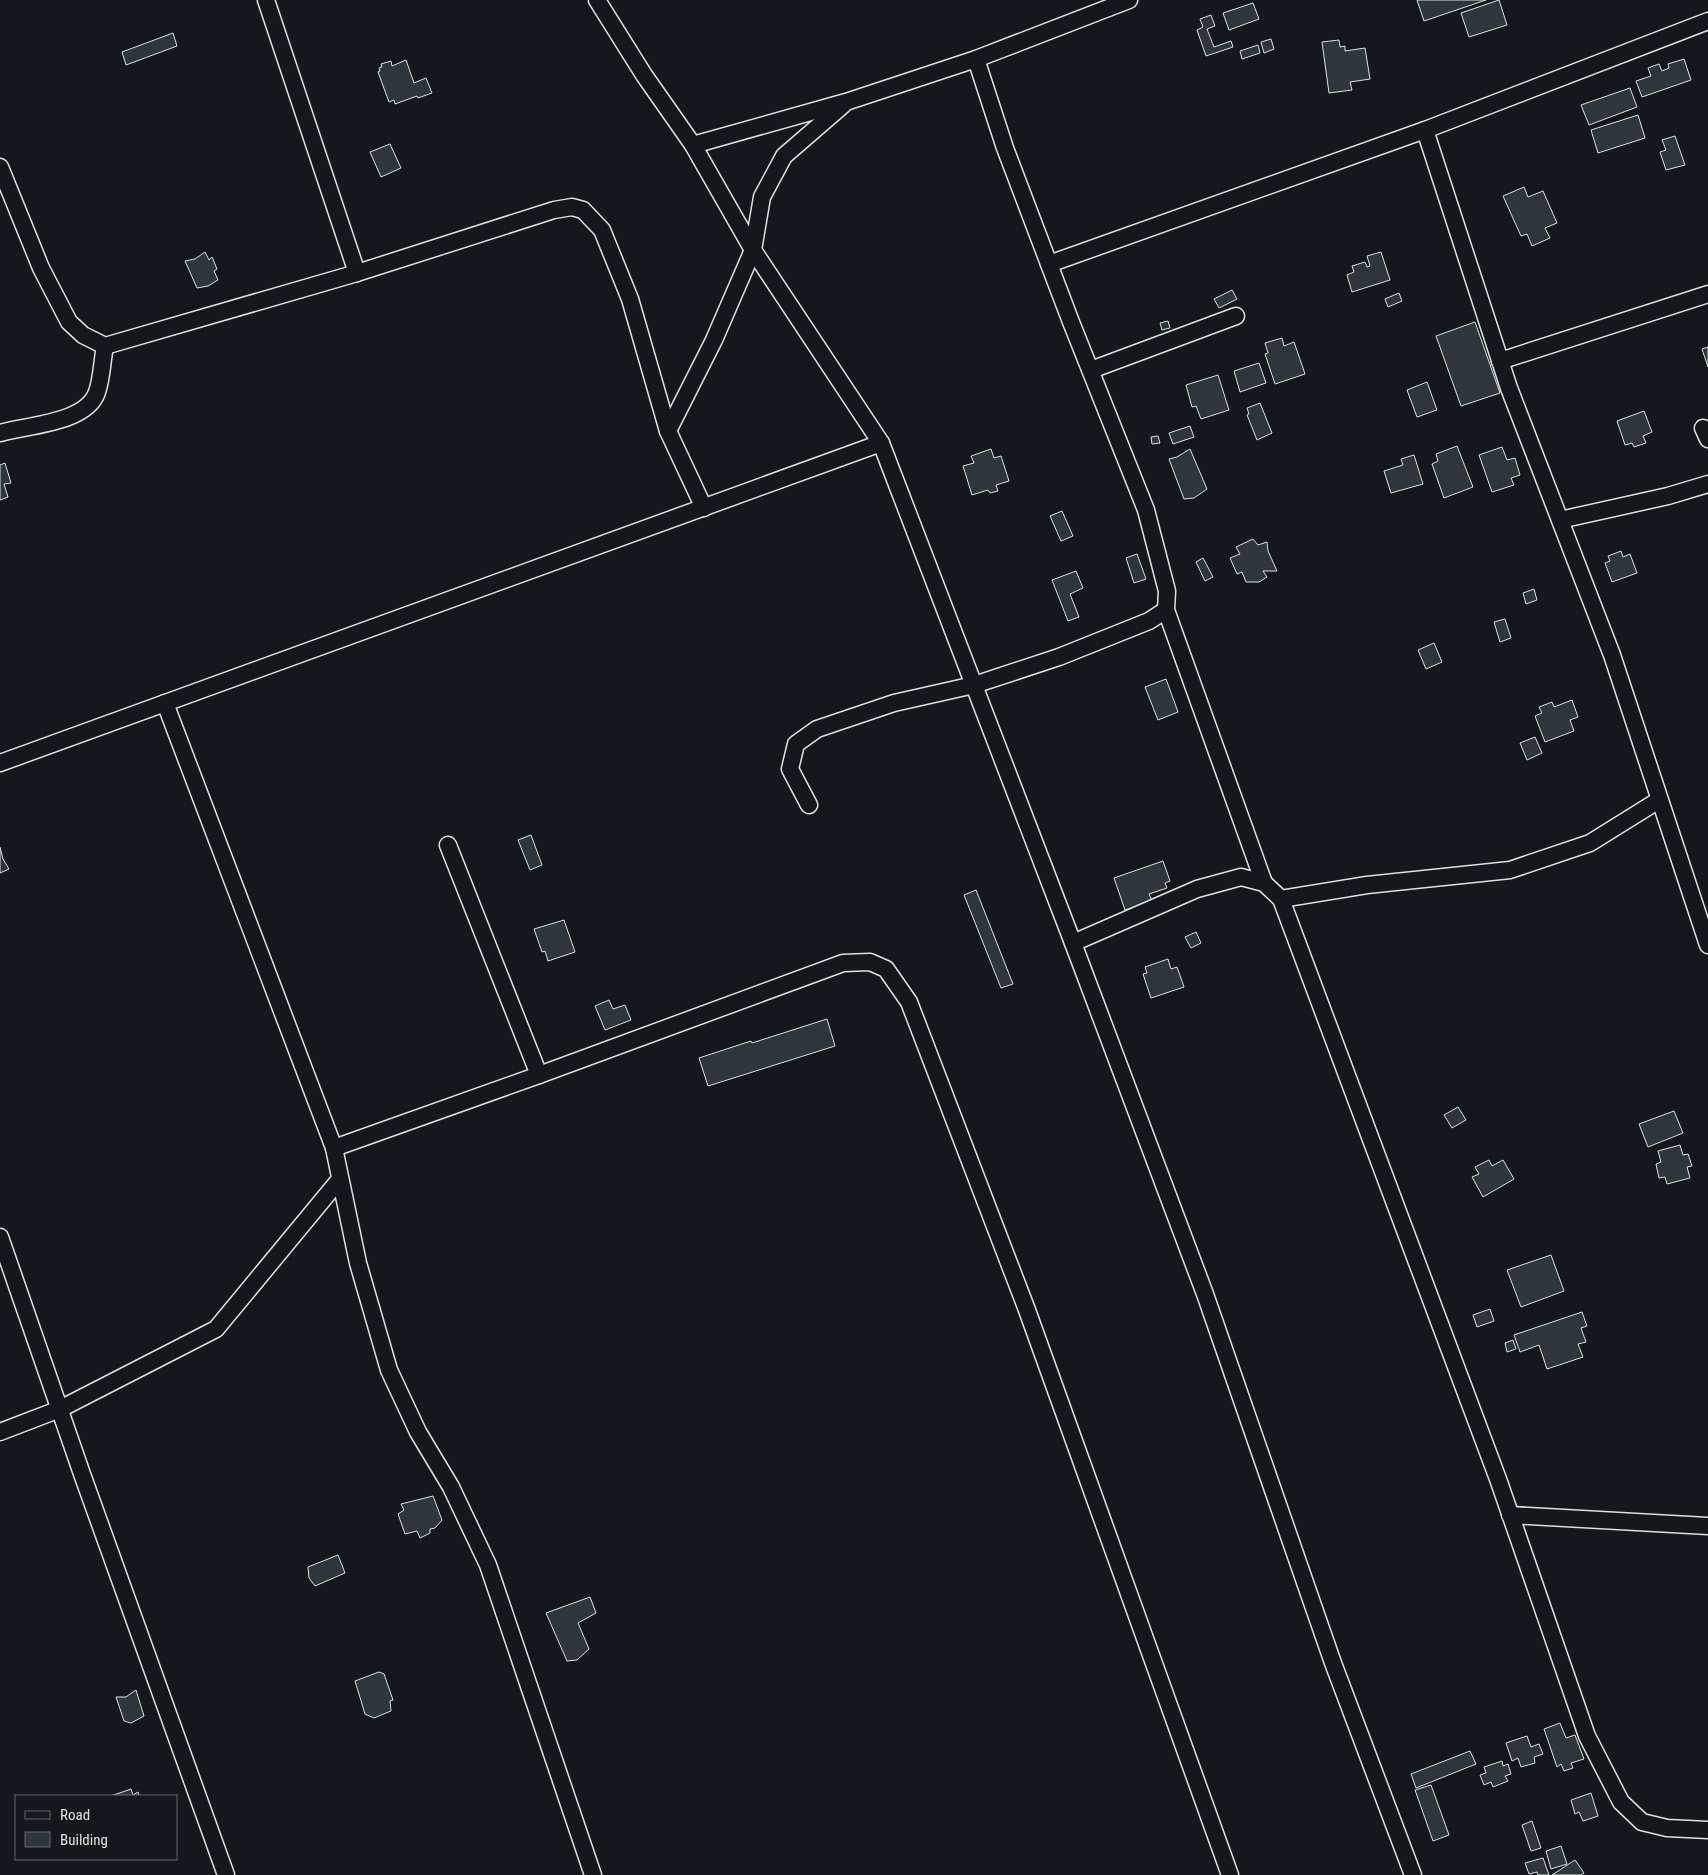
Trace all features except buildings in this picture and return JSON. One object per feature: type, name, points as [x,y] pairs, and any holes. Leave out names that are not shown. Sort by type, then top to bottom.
[{"type":"street","points":[[266,0],[357,273]]},
{"type":"street","points":[[597,0],[644,75],[693,145],[753,250],[881,444],[1206,1294],[1333,1663],[1413,1875]]},
{"type":"street","points":[[693,145],[846,102],[976,58],[1130,0]]},
{"type":"street","points":[[1049,264],[1425,130],[1708,21]]},
{"type":"street","points":[[976,58],[1005,148],[1146,510],[1167,591],[1166,610],[1264,883],[1281,899],[1417,1260],[1510,1515],[1587,1736],[1621,1802],[1642,1822],[1667,1828],[1708,1830]]},
{"type":"street","points":[[668,432],[714,340],[753,250],[762,197],[784,156],[846,102]]},
{"type":"street","points":[[1425,130],[1509,388],[1612,655],[1708,945]]},
{"type":"street","points":[[0,167],[41,268],[69,322],[83,335],[105,346],[357,273],[554,210],[572,207],[583,210],[602,230],[630,299],[668,432],[704,508]]},
{"type":"street","points":[[1500,361],[1708,294]]},
{"type":"street","points":[[1091,370],[1236,316]]},
{"type":"street","points":[[0,433],[59,420],[86,410],[97,393],[105,346]]},
{"type":"street","points":[[0,762],[881,444]]},
{"type":"street","points":[[1560,520],[1668,496],[1708,484]]},
{"type":"street","points":[[809,805],[790,768],[796,744],[817,729],[894,703],[974,685],[1068,654],[1149,622],[1166,610]]},
{"type":"street","points":[[165,703],[334,1148],[358,1263],[388,1370],[418,1432],[451,1486],[488,1565],[593,1875]]},
{"type":"street","points":[[1281,899],[1367,885],[1510,870],[1590,843],[1660,800]]},
{"type":"street","points":[[448,846],[539,1075]]},
{"type":"street","points":[[1073,943],[1196,889],[1241,877],[1264,883]]},
{"type":"street","points":[[334,1148],[843,963],[870,962],[886,969],[909,1002],[1023,1301],[1230,1875]]},
{"type":"street","points":[[0,1432],[60,1409],[216,1329],[340,1179]]},
{"type":"street","points":[[0,1237],[226,1875]]},
{"type":"street","points":[[1510,1515],[1708,1526]]}]
